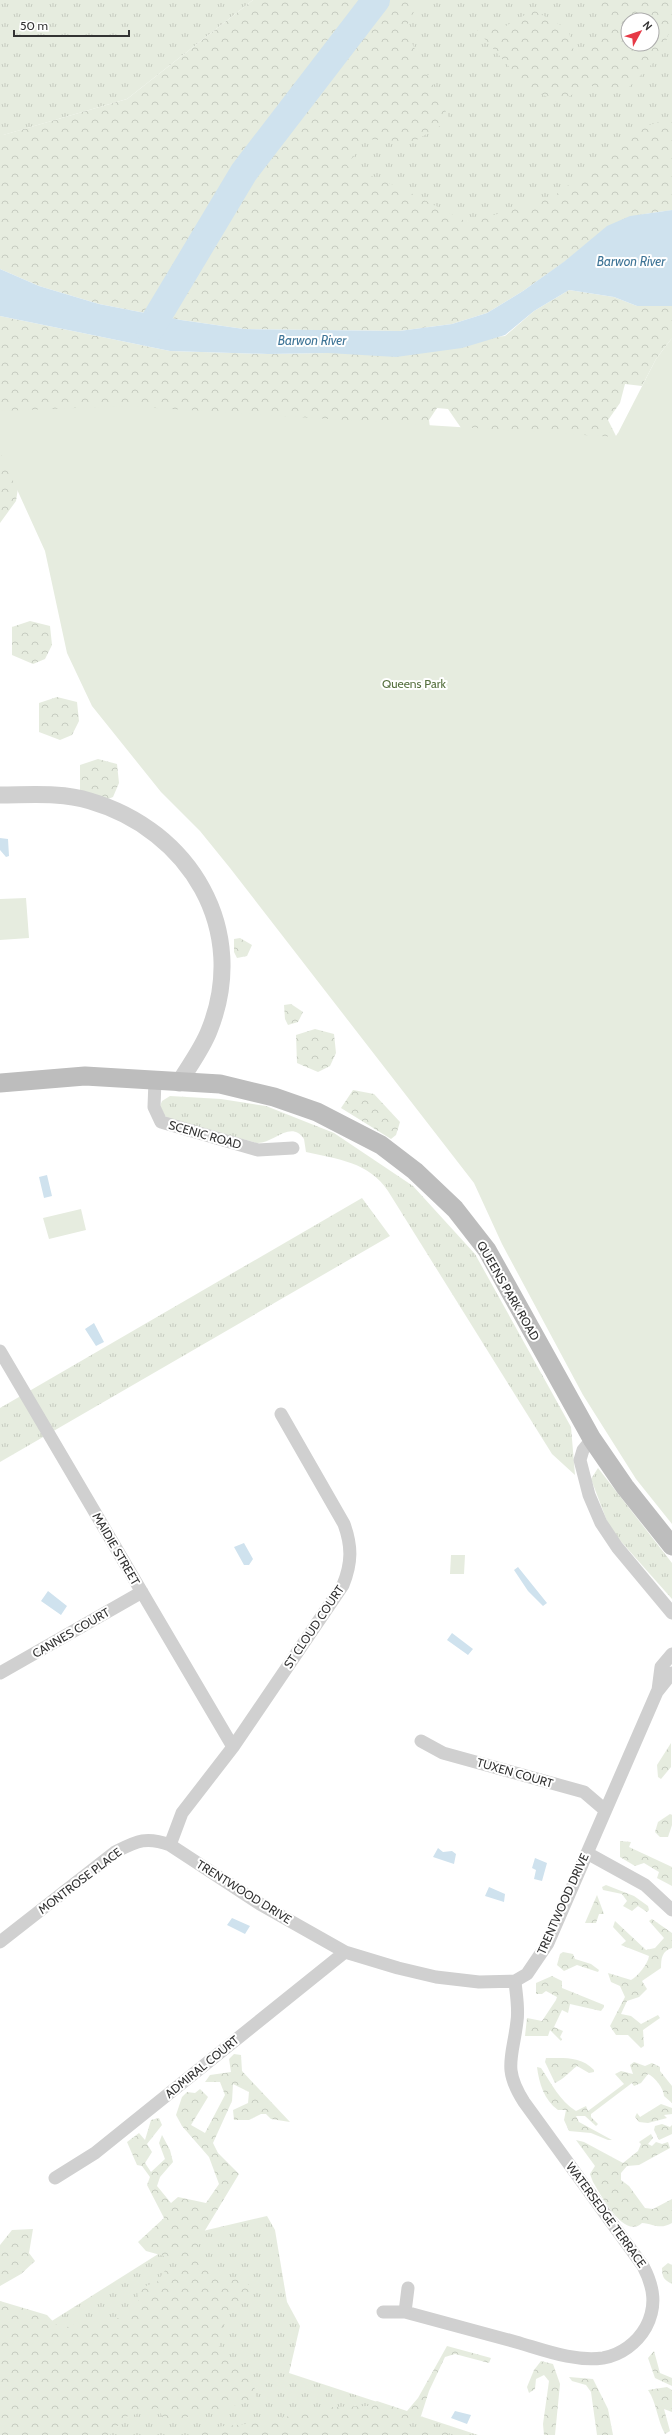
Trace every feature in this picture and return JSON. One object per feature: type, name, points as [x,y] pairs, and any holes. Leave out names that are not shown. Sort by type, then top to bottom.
[{"type":"main road","points":[[0,1083],[85,1076],[155,1080],[179,1083]]},
{"type":"main road","name":"QUEENS PARK ROAD","points":[[179,1083],[220,1084],[274,1097],[316,1112],[381,1145],[415,1171],[455,1209],[487,1250],[592,1439],[625,1487],[672,1546]]},
{"type":"street","points":[[0,795],[70,796],[98,804],[129,818],[163,839],[177,852],[198,879],[211,908],[218,934],[221,955],[221,984],[209,1030],[179,1083]]},
{"type":"street","name":"SCENIC ROAD","points":[[155,1080],[154,1106],[161,1122],[258,1150],[293,1148]]},
{"type":"street","name":"MAIDIE STREET","points":[[0,1351],[233,1747]]},
{"type":"street","name":"ST CLOUD COURT","points":[[233,1747],[334,1601],[350,1568],[350,1540],[344,1524],[281,1414]]},
{"type":"street","points":[[592,1439],[583,1450],[580,1460],[588,1490],[601,1523],[617,1547],[672,1613]]},
{"type":"street","name":"CANNES COURT","points":[[0,1673],[142,1592]]},
{"type":"street","name":"TRENTWOOD DRIVE","points":[[170,1845],[260,1904],[345,1952],[436,1977],[479,1982],[515,1981],[527,1974],[548,1943],[657,1692],[662,1667],[672,1654]]},
{"type":"street","name":"TRENTWOOD DRIVE","points":[[657,1692],[672,1673]]},
{"type":"street","name":"TUXEN COURT","points":[[421,1741],[442,1753],[584,1792],[605,1810]]},
{"type":"street","points":[[170,1845],[182,1813],[233,1747]]},
{"type":"street","name":"MONTROSE PLACE","points":[[0,1942],[115,1852],[134,1842],[154,1839],[170,1845]]},
{"type":"street","points":[[587,1853],[645,1885],[672,1910]]},
{"type":"street","name":"ADMIRAL COURT","points":[[55,2178],[95,2153],[345,1952]]},
{"type":"street","name":"WATERSEDGE TERRACE","points":[[383,2312],[405,2312],[568,2356],[593,2359],[609,2356],[629,2347],[641,2334],[651,2314],[653,2294],[643,2266],[524,2102],[514,2085],[510,2063],[517,2021],[515,1981]]},
{"type":"street","points":[[405,2312],[408,2288]]},
{"type":"green space","points":[[0,0],[253,0],[127,99],[0,136]]},
{"type":"green space","points":[[253,0],[420,0],[405,29],[450,120],[413,142],[365,139],[347,166],[401,188],[469,223],[554,196],[646,126],[672,118],[672,210],[630,216],[523,291],[487,313],[452,324],[399,331],[244,329],[181,320],[99,304],[39,286],[0,269],[0,134],[3,135],[127,99]]},
{"type":"green space","points":[[395,0],[672,0],[672,210],[651,212],[244,329]]},
{"type":"green space","points":[[595,0],[672,0],[672,20],[663,53],[623,93],[587,85],[559,103],[526,86],[477,30],[504,27],[533,10],[568,29],[575,55],[602,38],[613,17]]},
{"type":"green space","points":[[569,290],[614,297],[637,306],[672,306],[672,338],[656,359],[642,386],[625,384],[620,403],[608,420],[616,436],[618,433],[623,438],[468,438],[448,409],[437,408],[429,420],[434,459],[20,475],[16,501],[0,523],[0,316],[170,351],[268,354],[328,353],[505,336],[534,311]]},
{"type":"green space","name":"Queens Park","points":[[672,338],[672,1524],[636,1479],[583,1395],[502,1244],[474,1183],[230,868],[200,831],[161,792],[92,706],[67,653],[45,551],[0,452],[0,411],[124,406],[616,437],[656,359]]},
{"type":"green space","points":[[30,621],[50,626],[52,645],[45,659],[33,664],[12,655],[12,627]]},
{"type":"green space","points":[[57,697],[77,702],[79,721],[72,735],[60,740],[39,732],[39,703]]},
{"type":"green space","points":[[98,759],[117,764],[119,783],[113,797],[101,802],[80,793],[80,765]]},
{"type":"green space","points":[[26,898],[29,938],[0,940],[0,899]]},
{"type":"green space","points":[[240,938],[252,945],[247,956],[237,958],[234,952],[234,939]]},
{"type":"green space","points":[[291,1004],[303,1012],[298,1022],[288,1025],[285,1019],[284,1005]]},
{"type":"green space","points":[[315,1029],[334,1034],[336,1053],[330,1066],[318,1072],[297,1063],[296,1035]]},
{"type":"green space","points":[[353,1090],[374,1094],[400,1122],[396,1135],[391,1139],[341,1108]]},
{"type":"green space","points":[[170,1096],[221,1099],[266,1106],[334,1133],[413,1186],[475,1254],[571,1427],[575,1475],[552,1454],[388,1191],[380,1181],[372,1174],[352,1163],[306,1152],[304,1139],[299,1133],[293,1131],[257,1143],[168,1118],[165,1116],[160,1106],[162,1101]]},
{"type":"green space","points":[[362,1198],[390,1236],[0,1462],[0,1408]]},
{"type":"green space","points":[[81,1209],[86,1230],[49,1239],[43,1218]]},
{"type":"green space","points":[[598,1468],[672,1563],[672,1599],[610,1529],[591,1479]]},
{"type":"green space","points":[[451,1555],[465,1555],[464,1574],[450,1574]]},
{"type":"green space","points":[[671,1743],[671,1767],[661,1779],[658,1777],[657,1765]]},
{"type":"green space","points":[[670,1814],[672,1815],[672,1825],[668,1837],[660,1837],[655,1832],[658,1822]]},
{"type":"green space","points":[[620,1841],[631,1842],[629,1847],[672,1867],[672,1886],[657,1878],[659,1872],[644,1863],[635,1866],[620,1857]]},
{"type":"green space","points":[[606,1885],[634,1896],[648,1906],[649,1910],[647,1912],[638,1906],[632,1911],[623,1906],[627,1901],[622,1894],[603,1890],[602,1887]]},
{"type":"green space","points":[[597,1895],[604,1914],[599,1914],[596,1923],[585,1923]]},
{"type":"green space","points":[[652,1919],[672,1933],[672,1948],[664,1953],[661,1961],[661,1968],[642,1981],[647,1989],[639,1997],[627,2001],[621,2014],[631,2016],[641,2024],[658,2015],[660,2018],[643,2030],[644,2046],[641,2048],[628,2035],[616,2035],[610,2026],[625,1997],[620,1986],[611,1982],[608,1973],[631,1980],[642,1970],[647,1963],[649,1956],[621,1945],[626,1941],[613,1927],[615,1921],[646,1950],[655,1948],[664,1938],[649,1921]]},
{"type":"green space","points":[[563,1952],[573,1954],[575,1959],[591,1964],[599,1970],[598,1972],[577,1965],[564,1971],[557,1965],[560,1954]]},
{"type":"green space","points":[[552,1976],[562,1981],[562,1988],[604,2005],[604,2007],[601,2011],[570,2004],[568,2013],[562,2010],[554,2027],[563,2031],[560,2037],[562,2039],[561,2041],[550,2030],[548,2036],[525,2036],[527,2018],[542,2021],[556,2000],[557,1997],[546,1991],[542,1994],[536,1994],[536,1983]]},
{"type":"green space","points":[[234,2054],[241,2055],[242,2071],[290,2122],[271,2119],[266,2114],[261,2114],[249,2120],[234,2120],[233,2110],[248,2103],[249,2092],[233,2084],[232,2101],[213,2143],[218,2153],[239,2174],[198,2242],[199,2256],[211,2268],[218,2280],[246,2279],[252,2296],[226,2312],[218,2351],[253,2380],[257,2400],[165,2422],[158,2408],[125,2417],[110,2435],[0,2435],[0,2301],[47,2315],[61,2330],[82,2320],[112,2321],[139,2307],[137,2289],[157,2282],[166,2269],[181,2268],[182,2261],[146,2251],[138,2242],[164,2218],[147,2185],[150,2177],[142,2166],[137,2165],[127,2142],[139,2133],[145,2140],[151,2120],[159,2118],[162,2125],[147,2144],[152,2152],[145,2163],[151,2172],[165,2159],[159,2143],[162,2135],[170,2150],[173,2162],[160,2177],[157,2186],[171,2203],[178,2197],[206,2203],[219,2184],[209,2157],[182,2126],[176,2115],[182,2097],[187,2092],[195,2093],[200,2089],[208,2097],[191,2125],[205,2133],[225,2095],[220,2082],[205,2082],[210,2075],[231,2072],[229,2059]]},
{"type":"green space","points":[[546,2058],[566,2058],[578,2060],[589,2065],[594,2072],[589,2073],[577,2066],[555,2083],[545,2062]]},
{"type":"green space","points":[[634,2062],[645,2066],[652,2063],[660,2067],[660,2071],[672,2086],[672,2103],[664,2096],[661,2087],[656,2080],[648,2074],[641,2083],[634,2086],[632,2083],[591,2114],[591,2117],[598,2124],[596,2126],[585,2116],[576,2116],[579,2122],[612,2140],[608,2140],[591,2133],[569,2131],[564,2120],[566,2110],[558,2110],[549,2101],[543,2091],[537,2067],[541,2068],[556,2091],[570,2107],[576,2111],[586,2106],[588,2111],[624,2084],[615,2074],[621,2071],[633,2074],[630,2065]]},
{"type":"green space","points":[[661,2104],[672,2108],[672,2114],[664,2115],[667,2118],[648,2123],[639,2122],[635,2117],[637,2113],[640,2117]]},
{"type":"green space","points":[[662,2124],[670,2127],[672,2125],[672,2134],[659,2140],[654,2130],[655,2126]]},
{"type":"green space","points":[[651,2134],[653,2138],[648,2144],[652,2146],[656,2142],[662,2144],[668,2142],[670,2148],[639,2165],[627,2166],[621,2173],[621,2180],[629,2186],[645,2208],[653,2209],[672,2199],[672,2223],[664,2226],[642,2223],[635,2227],[628,2226],[614,2214],[593,2182],[590,2174],[595,2166],[576,2140],[584,2142],[623,2163],[638,2151],[641,2144],[639,2142]]},
{"type":"green space","points":[[267,2216],[275,2230],[287,2302],[300,2326],[289,2373],[478,2435],[0,2435],[0,2301],[47,2324],[190,2234]]},
{"type":"green space","points":[[33,2229],[29,2253],[35,2261],[21,2274],[0,2286],[0,2245],[12,2230]]},
{"type":"green space","points":[[668,2263],[672,2265],[672,2284],[665,2280],[662,2274],[662,2268]]},
{"type":"green space","points":[[447,2346],[491,2358],[489,2363],[455,2354],[445,2357],[429,2391],[421,2416],[409,2417],[404,2423],[421,2432],[450,2432],[448,2435],[191,2435],[215,2427],[256,2423],[333,2407],[368,2406],[377,2401],[407,2411],[418,2398]]},
{"type":"green space","points":[[654,2351],[660,2373],[672,2378],[672,2386],[655,2378],[648,2358]]},
{"type":"green space","points":[[541,2361],[553,2364],[560,2384],[555,2435],[544,2435],[543,2424],[549,2381],[544,2375],[536,2379],[535,2389],[529,2393],[527,2387],[534,2370]]},
{"type":"green space","points":[[569,2377],[593,2379],[608,2409],[613,2435],[597,2435],[591,2392],[586,2385],[572,2381]]},
{"type":"green space","points":[[667,2387],[672,2390],[672,2412],[664,2409],[670,2431],[665,2434],[648,2390]]},
{"type":"water","name":"Barwon River","points":[[672,210],[672,306],[637,306],[614,297],[569,290],[534,311],[505,335],[462,348],[396,357],[328,353],[268,354],[170,351],[0,316],[0,269],[39,286],[99,304],[181,320],[244,329],[399,331],[452,324],[487,313],[523,291],[565,261],[607,226],[630,216]]},
{"type":"water","points":[[0,838],[8,839],[9,856],[6,857],[0,850]]},
{"type":"water","points":[[47,1175],[52,1196],[44,1198],[39,1177]]},
{"type":"water","points":[[94,1323],[104,1342],[96,1346],[85,1329]]},
{"type":"water","points":[[244,1543],[253,1559],[249,1565],[244,1565],[234,1547]]},
{"type":"water","points":[[518,1567],[547,1603],[543,1606],[528,1591],[514,1570]]},
{"type":"water","points":[[48,1591],[67,1606],[61,1615],[41,1601]]},
{"type":"water","points":[[452,1633],[473,1649],[468,1655],[447,1640]]},
{"type":"water","points":[[438,1848],[443,1852],[452,1851],[456,1854],[454,1864],[433,1857]]},
{"type":"water","points":[[535,1858],[547,1863],[542,1881],[534,1879],[536,1870],[532,1868]]},
{"type":"water","points":[[489,1887],[505,1894],[504,1902],[485,1896]]},
{"type":"water","points":[[232,1918],[250,1926],[245,1934],[227,1925]]},
{"type":"water","points":[[455,2411],[471,2415],[467,2424],[451,2418]]},
{"type":"waterway","points":[[150,329],[244,172],[376,0]]}]
